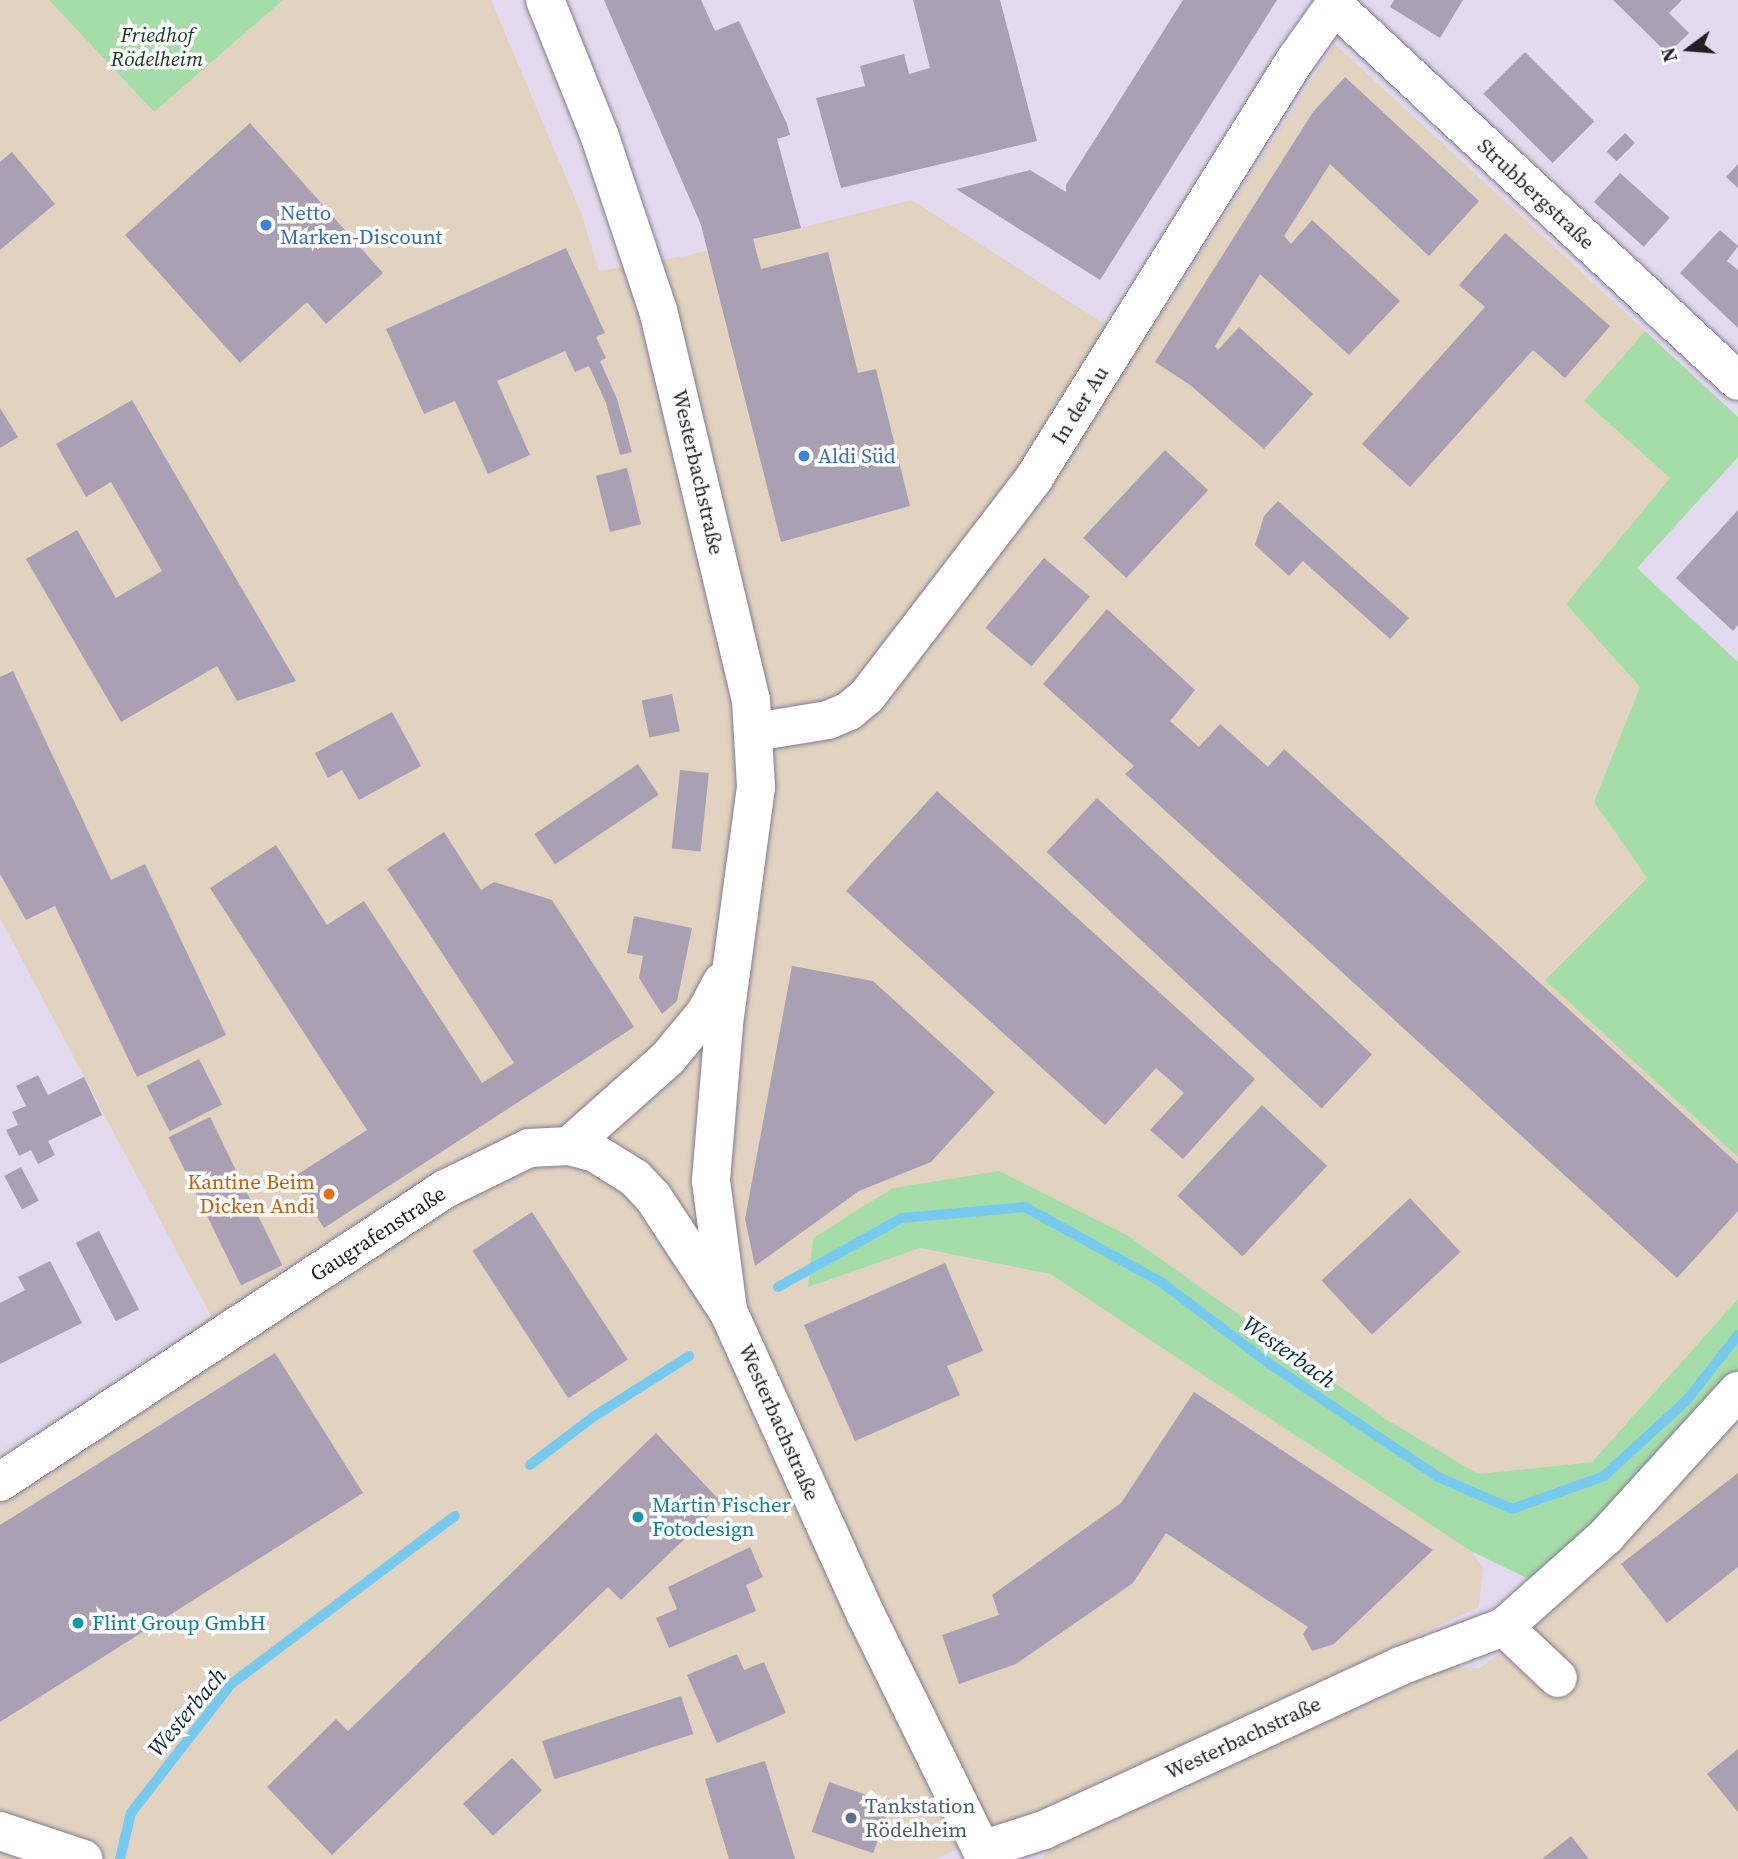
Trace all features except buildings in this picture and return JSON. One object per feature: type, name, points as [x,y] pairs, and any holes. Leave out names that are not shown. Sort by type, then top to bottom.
[{"type":"street","name":"Westerbachstraße","points":[[545,0],[600,137],[658,310],[743,660],[755,732],[750,850],[732,961],[711,1181],[728,1311],[975,1856],[1045,1830],[1400,1666],[1504,1627],[1606,1536],[1738,1391]]},
{"type":"street","name":"In der Au","points":[[755,732],[828,720],[849,711],[866,696],[1034,478],[1296,59],[1337,3]]},
{"type":"street","name":"Strubbergstraße","points":[[1337,3],[1738,381]]},
{"type":"street","name":"Westerbachstraße","points":[[569,1146],[625,1101],[692,1032],[732,961]]},
{"type":"street","name":"Gaugrafenstraße","points":[[0,1482],[445,1189],[511,1153],[547,1145],[569,1146],[595,1153],[635,1178],[677,1231],[728,1311]]},
{"type":"street","points":[[1504,1627],[1558,1678]]},
{"type":"street","points":[[19,1843],[83,1859]]},
{"type":"shaded area","points":[[0,0],[49,0],[154,112],[283,0],[491,0],[581,213],[599,271],[685,256],[912,200],[1140,347],[1335,44],[1645,331],[1584,401],[1670,478],[1567,604],[1640,687],[1594,802],[1647,878],[1545,980],[1738,1157],[1738,1299],[1592,1462],[1478,1474],[1386,1419],[1127,1235],[999,1172],[893,1188],[808,1287],[920,1248],[1050,1274],[1471,1551],[1483,1567],[1479,1607],[1037,1816],[935,1859],[0,1859],[0,1488],[211,1316],[0,918]]},
{"type":"shaded area","points":[[1738,1402],[1738,1859],[1042,1859],[1048,1847],[1440,1668],[1480,1668],[1537,1626]]},
{"type":"green space","name":"Friedhof Rödelheim","points":[[49,0],[283,0],[154,112]]},
{"type":"green space","points":[[1645,331],[1738,417],[1738,457],[1637,568],[1738,662],[1738,1157],[1545,980],[1647,878],[1594,802],[1640,687],[1566,604],[1670,478],[1584,401]]},
{"type":"green space","points":[[999,1171],[1127,1235],[1386,1419],[1478,1474],[1592,1462],[1738,1299],[1738,1402],[1541,1585],[1471,1551],[1050,1274],[920,1248],[808,1287],[813,1238],[893,1188]]},
{"type":"waterway","name":"Westerbach","points":[[778,1287],[902,1218],[1025,1207],[1161,1282],[1271,1365],[1438,1477],[1512,1509],[1604,1476],[1687,1400],[1738,1335]]},
{"type":"waterway","name":"Westerbach","points":[[530,1465],[593,1417],[689,1356]]},
{"type":"waterway","name":"Westerbach","points":[[120,1859],[131,1813],[231,1684],[455,1516]]},
{"type":"place","name":"Netto Marken-Discount","points":[[266,225]]},
{"type":"place","name":"Aldi Süd","points":[[804,456]]},
{"type":"place","name":"Kantine Beim Dicken Andi","points":[[329,1194]]},
{"type":"place","name":"Martin Fischer Fotodesign","points":[[638,1517]]},
{"type":"place","name":"Flint Group GmbH","points":[[78,1623]]},
{"type":"place","name":"Tankstation Rödelheim","points":[[851,1818]]}]
